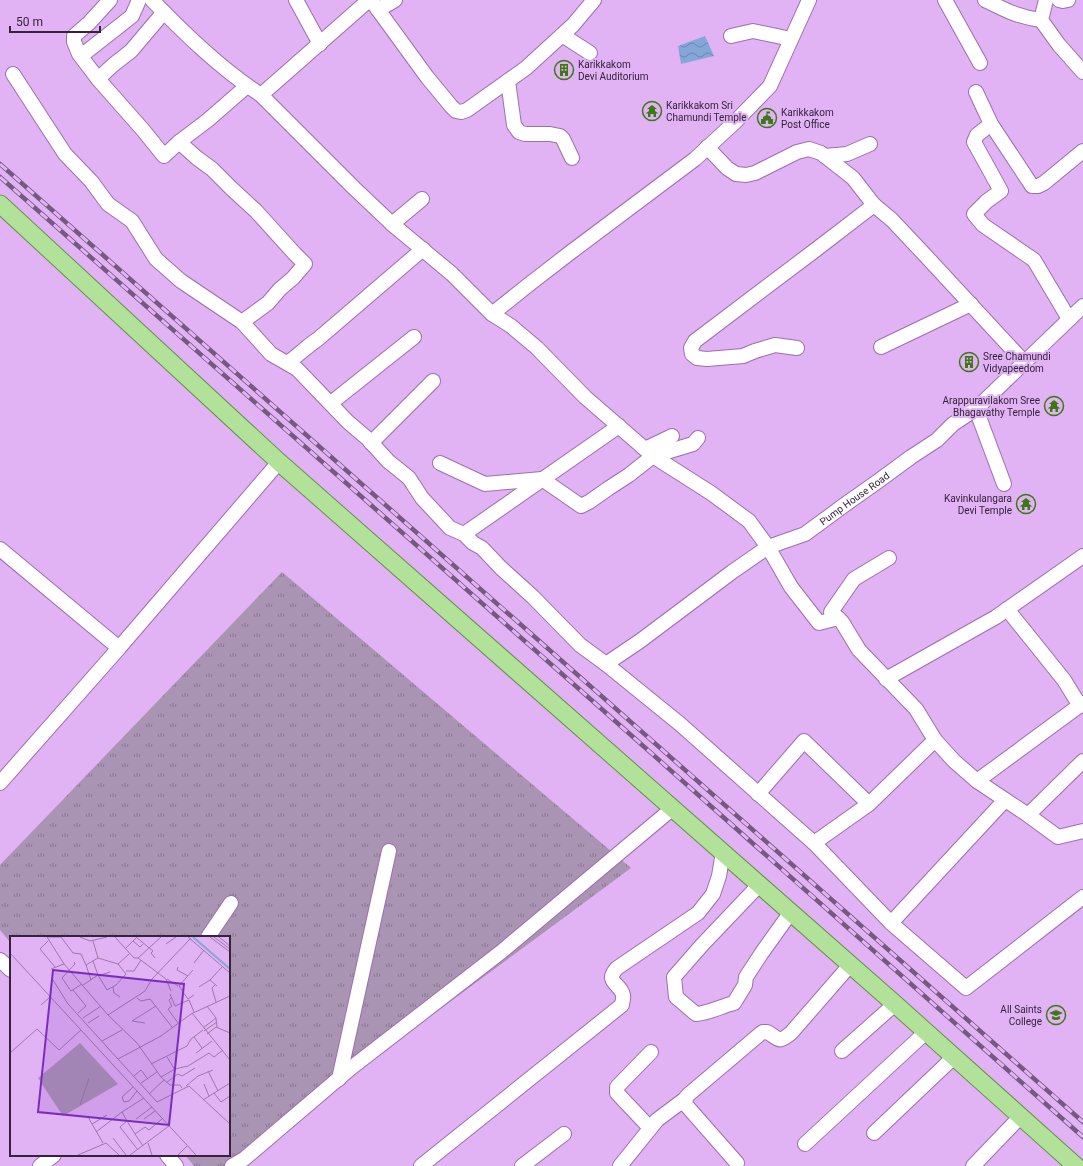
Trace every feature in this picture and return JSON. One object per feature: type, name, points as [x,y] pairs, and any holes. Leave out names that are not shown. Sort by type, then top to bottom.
[{"type":"main road","points":[[1,208],[279,462],[851,964],[1076,1166]]},
{"type":"street","points":[[110,0],[89,23],[74,36],[74,42],[81,56],[98,79],[164,156],[247,86]]},
{"type":"street","points":[[81,56],[132,16],[139,0]]},
{"type":"street","points":[[152,0],[203,49],[247,86],[261,95],[392,224],[452,274],[492,314],[511,326],[537,348],[585,396],[619,426],[649,452],[711,493],[749,521],[768,547],[791,587],[819,624],[838,618]]},
{"type":"street","points":[[296,0],[320,44]]},
{"type":"street","points":[[261,95],[320,44],[372,3],[394,0]]},
{"type":"street","points":[[372,3],[427,77],[456,111],[461,112],[467,110],[526,68],[573,25],[594,0]]},
{"type":"street","points":[[492,314],[571,252],[695,159],[734,122],[770,86],[809,0]]},
{"type":"street","points":[[945,0],[980,63]]},
{"type":"street","points":[[985,0],[1011,13],[1027,18],[1041,20],[1059,45],[1083,72]]},
{"type":"street","points":[[1041,20],[1046,0]]},
{"type":"street","points":[[1059,0],[1068,0]]},
{"type":"street","points":[[98,79],[131,51],[164,12]]},
{"type":"street","points":[[731,36],[753,31],[791,39]]},
{"type":"street","points":[[562,35],[590,53]]},
{"type":"street","points":[[13,74],[65,154],[91,180],[108,204],[132,221],[156,259],[181,281],[242,322],[271,354],[297,369],[388,461],[409,478],[422,498],[450,528],[464,534],[473,543],[482,548],[580,645],[606,664],[680,724],[814,843],[891,923],[966,988],[1083,897]]},
{"type":"street","points":[[508,81],[514,125],[520,132],[525,134],[550,134],[560,136],[572,158]]},
{"type":"street","points":[[976,92],[991,124],[1032,186],[1038,186],[1044,183],[1083,151]]},
{"type":"street","points":[[991,124],[977,135],[974,142],[1001,191],[987,201],[974,214],[983,226],[1034,260],[1069,319]]},
{"type":"street","points":[[179,142],[212,169],[256,211],[305,264],[268,303],[242,322]]},
{"type":"street","points":[[825,156],[847,154],[870,144]]},
{"type":"street","points":[[707,147],[736,174],[746,175],[755,173],[780,160],[809,149],[821,153],[853,178],[874,205],[892,220],[1024,362]]},
{"type":"street","points":[[392,224],[422,199]]},
{"type":"street","points":[[797,348],[775,345],[756,350],[743,356],[707,359],[697,358],[692,354],[691,348],[695,341],[874,205]]},
{"type":"street","points":[[287,363],[318,339],[423,249]]},
{"type":"street","points":[[881,347],[971,304]]},
{"type":"street","name":"Pump House Road","points":[[606,664],[640,641],[768,547],[805,534],[910,457],[937,440],[953,424],[976,409],[1083,306]]},
{"type":"street","points":[[331,403],[414,337]]},
{"type":"street","points":[[371,443],[433,381]]},
{"type":"street","points":[[976,409],[1004,484]]},
{"type":"street","points":[[464,534],[619,426]]},
{"type":"street","points":[[440,464],[485,484],[542,479],[580,506],[589,502],[629,475],[649,452],[672,436]]},
{"type":"street","points":[[649,452],[693,444],[698,438]]},
{"type":"street","points":[[0,783],[119,648],[279,462]]},
{"type":"street","points":[[0,549],[119,648]]},
{"type":"street","points":[[886,679],[996,617],[1083,556]]},
{"type":"street","points":[[889,558],[854,579],[831,612],[842,622],[859,650],[916,709],[936,740],[954,761],[977,781],[1058,837],[1083,831]]},
{"type":"street","points":[[977,781],[1081,705],[1064,680],[1007,609]]},
{"type":"street","points":[[814,843],[868,804],[936,740]]},
{"type":"street","points":[[758,794],[804,741],[868,804]]},
{"type":"street","points":[[1028,815],[1083,761]]},
{"type":"street","points":[[891,923],[1005,800]]},
{"type":"street","points":[[239,1164],[339,1079],[501,952],[673,808]]},
{"type":"street","points":[[1068,835],[1083,823]]},
{"type":"street","points":[[339,1079],[390,851]]},
{"type":"street","points":[[421,1166],[622,1004],[623,994],[612,978],[613,973],[617,968],[698,912],[713,894],[719,876],[723,852]]},
{"type":"street","points":[[760,884],[674,977],[676,997],[696,1014],[705,1013],[734,1002],[745,985],[746,977],[791,912]]},
{"type":"street","points":[[209,936],[231,903]]},
{"type":"street","points":[[0,960],[10,969]]},
{"type":"street","points":[[620,1166],[656,1120],[685,1099],[763,1032],[767,1032],[778,1040],[783,1040],[791,1033],[851,964]]},
{"type":"street","points":[[842,1051],[895,1004]]},
{"type":"street","points":[[805,1144],[926,1032]]},
{"type":"street","points":[[650,1128],[617,1093],[617,1087],[651,1052]]},
{"type":"street","points":[[874,1132],[954,1057]]},
{"type":"street","points":[[685,1099],[686,1105],[737,1165]]},
{"type":"street","points":[[973,1166],[1020,1117]]},
{"type":"street","points":[[522,1166],[564,1134]]},
{"type":"street","points":[[40,1166],[53,1156]]},
{"type":"street","points":[[168,1156],[176,1166]]},
{"type":"green space","points":[[282,572],[631,868],[228,1166],[194,1166],[186,1156],[230,1156],[230,936],[10,936],[10,942],[0,930],[0,865]]},
{"type":"water","points":[[705,36],[714,56],[681,64],[678,46]]},
{"type":"railway","points":[[0,164],[1083,1122]]},
{"type":"railway","points":[[0,177],[1083,1137]]},
{"type":"place","name":"Karikkakom Devi Auditorium","points":[[564,70]]},
{"type":"place","name":"Karikkakom Sri Chamundi Temple","points":[[652,111]]},
{"type":"place","name":"Karikkakom Post Office","points":[[767,118]]},
{"type":"place","name":"Sree Chamundi Vidyapeedom","points":[[969,362]]},
{"type":"place","name":"Arappuravilakom Sree Bhagavathy Temple","points":[[1054,406]]},
{"type":"place","name":"Kavinkulangara Devi Temple","points":[[1026,504]]},
{"type":"place","name":"All Saints College","points":[[1056,1015]]}]
